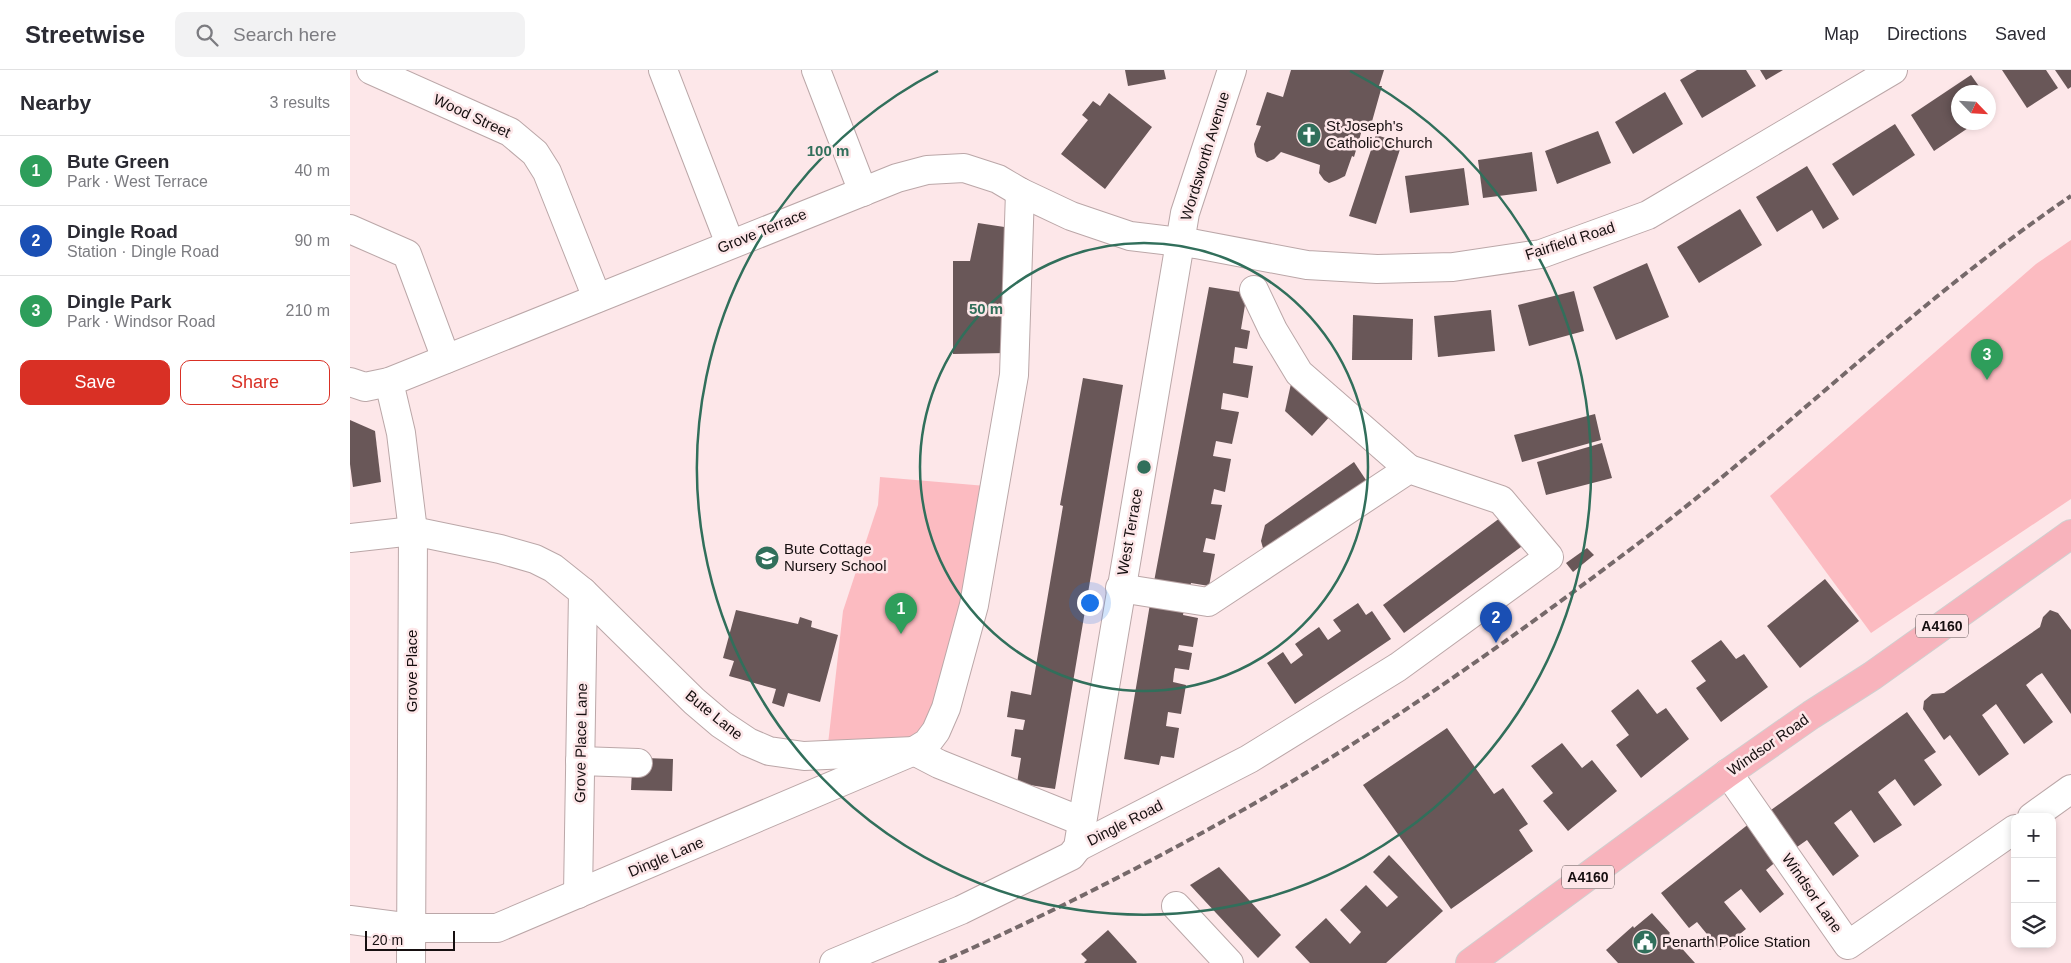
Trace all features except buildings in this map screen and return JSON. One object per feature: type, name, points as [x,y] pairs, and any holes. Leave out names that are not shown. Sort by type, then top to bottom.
[{"type":"main road","name":"Windsor Road","points":[[1470,963],[1728,773],[1811,714],[1872,676],[2071,534]]},
{"type":"street","name":"Wood Street","points":[[371,70],[510,132],[535,152],[547,172],[597,298]]},
{"type":"street","points":[[663,70],[730,244]]},
{"type":"street","points":[[816,70],[863,192]]},
{"type":"street","name":"Wordsworth Avenue","points":[[1179,242],[1185,213],[1232,70]]},
{"type":"street","name":"Fairfield Road","points":[[1179,242],[1307,265],[1377,269],[1453,267],[1541,254],[1648,215],[1893,70]]},
{"type":"street","name":"Grove Terrace","points":[[350,382],[365,387],[389,382],[913,172],[943,168],[964,168],[998,179],[1020,192],[1093,225],[1130,236],[1179,242]]},
{"type":"street","name":"Dingle Lane","points":[[350,920],[412,928],[497,928],[927,744],[936,731],[946,708],[974,605],[1014,375],[1020,192]]},
{"type":"street","points":[[350,229],[407,254],[446,359]]},
{"type":"street","name":"West Terrace","points":[[1079,834],[1179,242]]},
{"type":"street","points":[[1120,588],[1208,602],[1409,469],[1298,374],[1273,330],[1254,290]]},
{"type":"street","name":"Grove Place","points":[[389,382],[401,433],[413,531],[411,963]]},
{"type":"street","name":"Dingle Road","points":[[834,963],[961,910],[1071,856],[1079,834],[1249,759],[1398,667],[1549,557],[1502,500],[1409,469]]},
{"type":"street","name":"Bute Lane","points":[[350,538],[413,531],[500,549],[535,559],[553,568],[583,592],[694,701],[721,724],[748,742],[770,751],[804,756],[914,751]]},
{"type":"street","name":"Grove Place Lane","points":[[578,894],[583,592]]},
{"type":"street","points":[[914,751],[1079,834]]},
{"type":"street","points":[[580,761],[638,763]]},
{"type":"street","name":"Windsor Lane","points":[[1728,773],[1847,954],[2011,831]]},
{"type":"street","points":[[2038,813],[2071,789]]},
{"type":"street","points":[[1176,906],[1229,963]]},
{"type":"shaded area","points":[[2071,240],[2071,499],[1871,633],[1770,496],[2036,264]]},
{"type":"shaded area","points":[[880,477],[986,486],[938,710],[914,741],[864,739],[828,744],[843,611],[878,505]]},
{"type":"railway","points":[[939,963],[1033,920],[1171,850],[1306,773],[1395,717],[1525,627],[1652,533],[1756,449],[1910,318],[2016,235],[2071,196]]},
{"type":"place","name":"St Joseph's Catholic Church","points":[[1309,135]]},
{"type":"place","name":"Dingle Park","points":[[1987,380]]},
{"type":"place","name":"Bute Cottage Nursery School","points":[[767,558]]},
{"type":"place","name":"Bute Green","points":[[901,634]]},
{"type":"place","name":"Dingle Road","points":[[1496,643]]},
{"type":"place","name":"Penarth Police Station","points":[[1645,942]]}]
